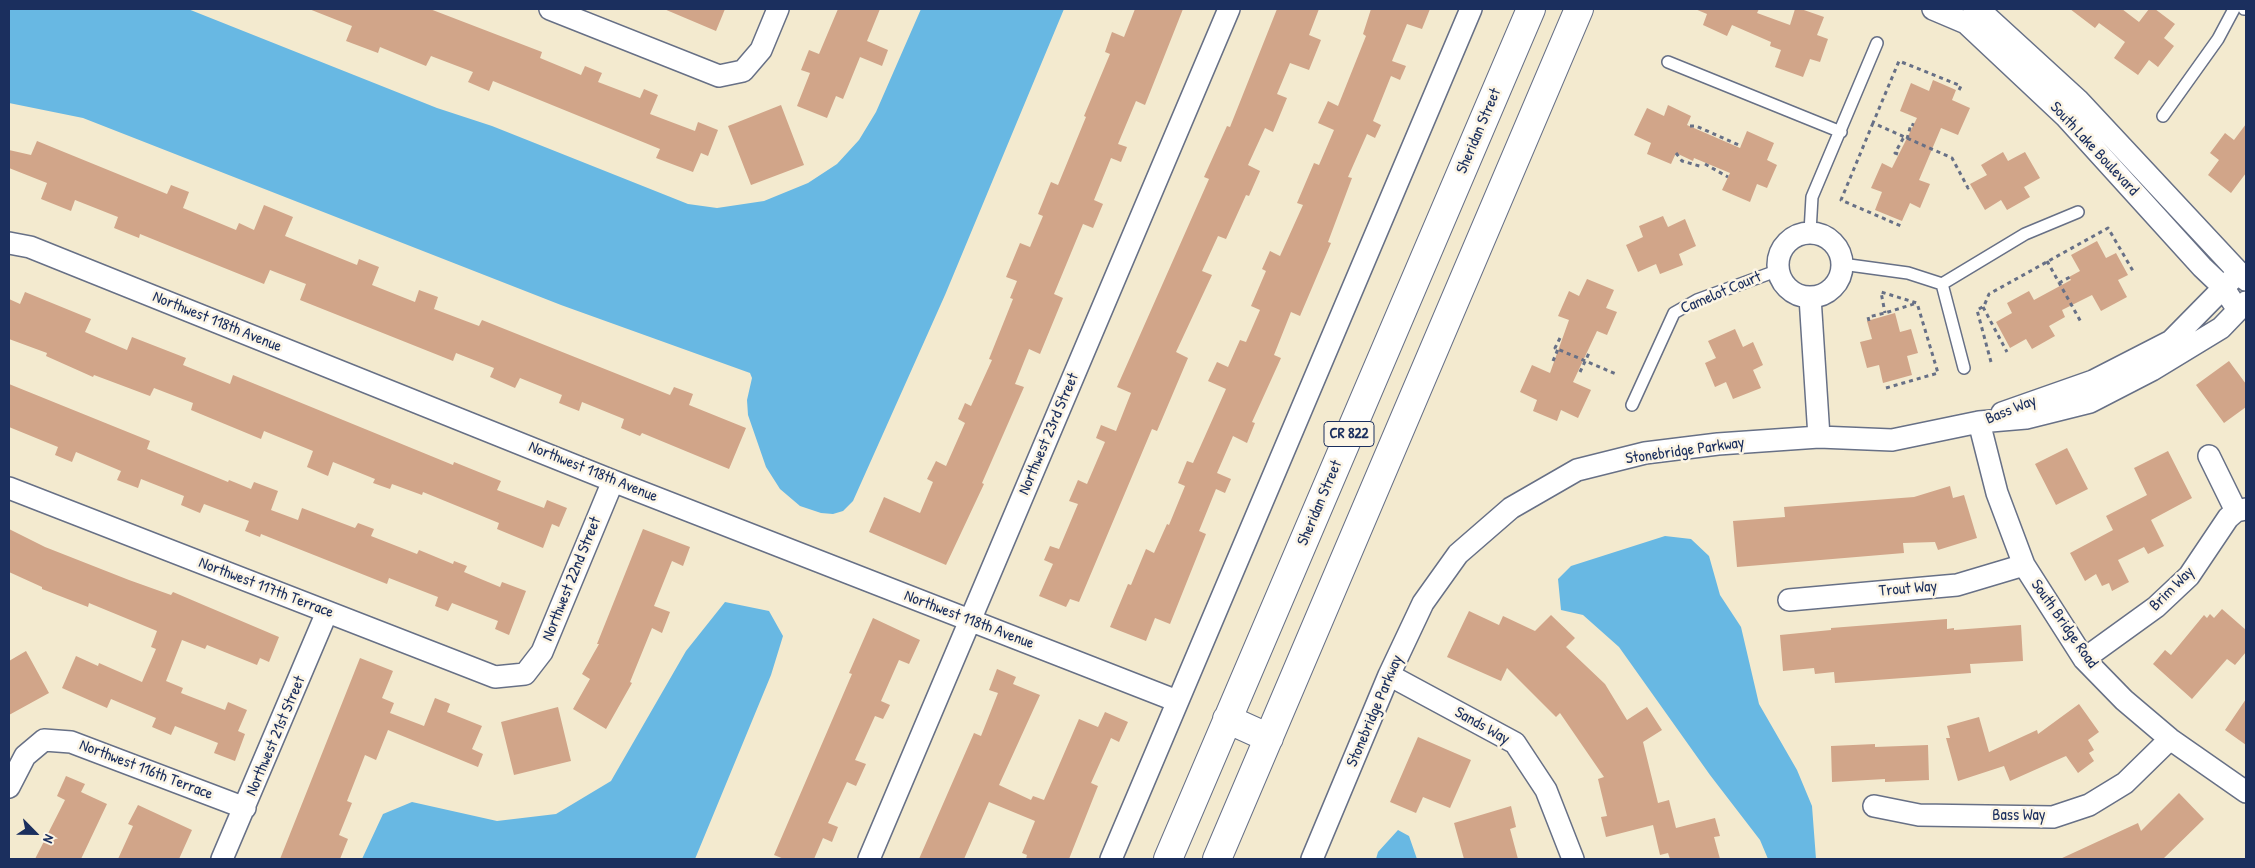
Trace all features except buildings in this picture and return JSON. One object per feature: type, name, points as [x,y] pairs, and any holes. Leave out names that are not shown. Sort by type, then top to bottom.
[{"type":"main road","name":"Sheridan Street","points":[[1168,859],[1531,9]]},
{"type":"main road","name":"CR 822","points":[[1217,859],[1579,9]]},
{"type":"main road","points":[[1227,719],[1269,738]]},
{"type":"street","points":[[550,9],[719,76],[744,71],[760,50],[778,9]]},
{"type":"street","name":"Northwest 23rd Street","points":[[869,859],[1229,9]]},
{"type":"street","points":[[1110,859],[1471,9]]},
{"type":"street","name":"South Lake Boulevard","points":[[1933,9],[1966,23],[2028,80],[2065,116],[2202,267],[2242,306]]},
{"type":"street","name":"South Lake Boulevard","points":[[1974,9],[1984,14],[2078,100],[2244,273]]},
{"type":"street","points":[[1810,232],[1822,235],[1832,241],[1840,252],[1842,264],[1840,277],[1833,287],[1823,294],[1810,297],[1819,437]]},
{"type":"street","name":"Camelot Court","points":[[1810,232],[1797,235],[1787,242],[1780,253],[1779,270],[1780,278],[1788,288],[1798,295],[1810,297]]},
{"type":"street","name":"Northwest 118th Avenue","points":[[9,243],[40,250],[613,480],[1177,701]]},
{"type":"street","name":"Bass Way","points":[[1979,422],[2033,400],[2093,381],[2171,341],[2223,287],[2244,273]]},
{"type":"street","name":"Bass Way","points":[[1979,422],[2026,418],[2090,402],[2152,370],[2221,328],[2242,306]]},
{"type":"street","name":"Stonebridge Parkway","points":[[1312,859],[1389,675],[1424,603],[1458,554],[1511,508],[1577,470],[1646,453],[1718,444],[1819,437],[1892,440],[1979,422]]},
{"type":"street","name":"South Bridge Road","points":[[1979,422],[1997,493],[2024,565],[2084,659],[2124,700],[2170,739],[2246,792]]},
{"type":"street","points":[[2209,456],[2241,510]]},
{"type":"street","name":"Northwest 22nd Street","points":[[525,674],[542,652],[613,480]]},
{"type":"street","name":"Northwest 117th Terrace","points":[[9,488],[495,677],[525,674]]},
{"type":"street","name":"Brim Way","points":[[2084,659],[2156,607],[2189,576],[2228,518],[2241,510]]},
{"type":"street","name":"Trout Way","points":[[1789,600],[1957,585],[2024,565]]},
{"type":"street","name":"Northwest 21st Street","points":[[222,859],[246,808],[327,612]]},
{"type":"street","name":"Sands Way","points":[[1389,675],[1515,743],[1546,790],[1572,859]]},
{"type":"street","name":"Bass Way","points":[[1874,806],[1920,815],[2053,817],[2089,804],[2124,783],[2170,739]]},
{"type":"street","name":"Northwest 116th Terrace","points":[[9,788],[25,756],[44,740],[71,742],[246,808]]},
{"type":"lane","points":[[2163,116],[2218,39],[2234,9]]},
{"type":"lane","points":[[1810,232],[1812,197],[1877,43]]},
{"type":"lane","points":[[1668,62],[1841,132]]},
{"type":"lane","points":[[1842,264],[1908,273],[1942,284],[2025,234],[2078,212]]},
{"type":"lane","name":"Camelot Court","points":[[1632,406],[1674,313],[1697,300],[1779,270]]},
{"type":"lane","points":[[1942,284],[1964,368]]},
{"type":"path","points":[[1901,226],[1841,200],[1899,61],[1961,86],[1959,90]]},
{"type":"path","points":[[1873,124],[1952,158],[1968,188],[1971,186]]},
{"type":"path","points":[[1898,154],[1896,153],[1911,124],[1914,125]]},
{"type":"path","points":[[1690,126],[1696,126],[1741,146]]},
{"type":"path","points":[[1676,153],[1682,161],[1704,165],[1728,177]]},
{"type":"path","points":[[1991,362],[1977,310],[1983,307],[1989,294],[2108,228],[2133,271]]},
{"type":"path","points":[[2047,261],[2081,322]]},
{"type":"path","points":[[2059,283],[2070,277]]},
{"type":"path","points":[[1885,313],[1881,292],[1917,303]]},
{"type":"path","points":[[1869,321],[1868,317],[1917,303]]},
{"type":"path","points":[[1886,388],[1938,373],[1917,303]]},
{"type":"path","points":[[1983,307],[2007,352]]},
{"type":"path","points":[[1560,338],[1555,348],[1616,374]]},
{"type":"path","points":[[1553,361],[1558,349]]},
{"type":"path","points":[[1580,372],[1590,351]]},
{"type":"water","points":[[9,9],[188,9],[437,108],[492,126],[688,204],[717,208],[764,201],[808,183],[837,164],[859,140],[876,112],[921,9],[1064,9],[945,295],[853,501],[843,511],[833,514],[821,513],[800,506],[780,489],[766,467],[748,415],[747,400],[752,378],[750,373],[561,305],[83,118],[9,103]]},
{"type":"water","points":[[1665,536],[1691,539],[1709,556],[1720,595],[1741,627],[1759,704],[1797,770],[1812,806],[1816,859],[1768,859],[1760,840],[1710,775],[1619,647],[1583,615],[1561,610],[1558,579],[1571,566]]},
{"type":"water","points":[[725,602],[769,611],[783,636],[771,675],[695,859],[362,859],[383,814],[412,802],[497,821],[556,814],[611,781],[686,651]]},
{"type":"water","points":[[1398,830],[1409,836],[1417,859],[1376,859],[1378,852]]}]
